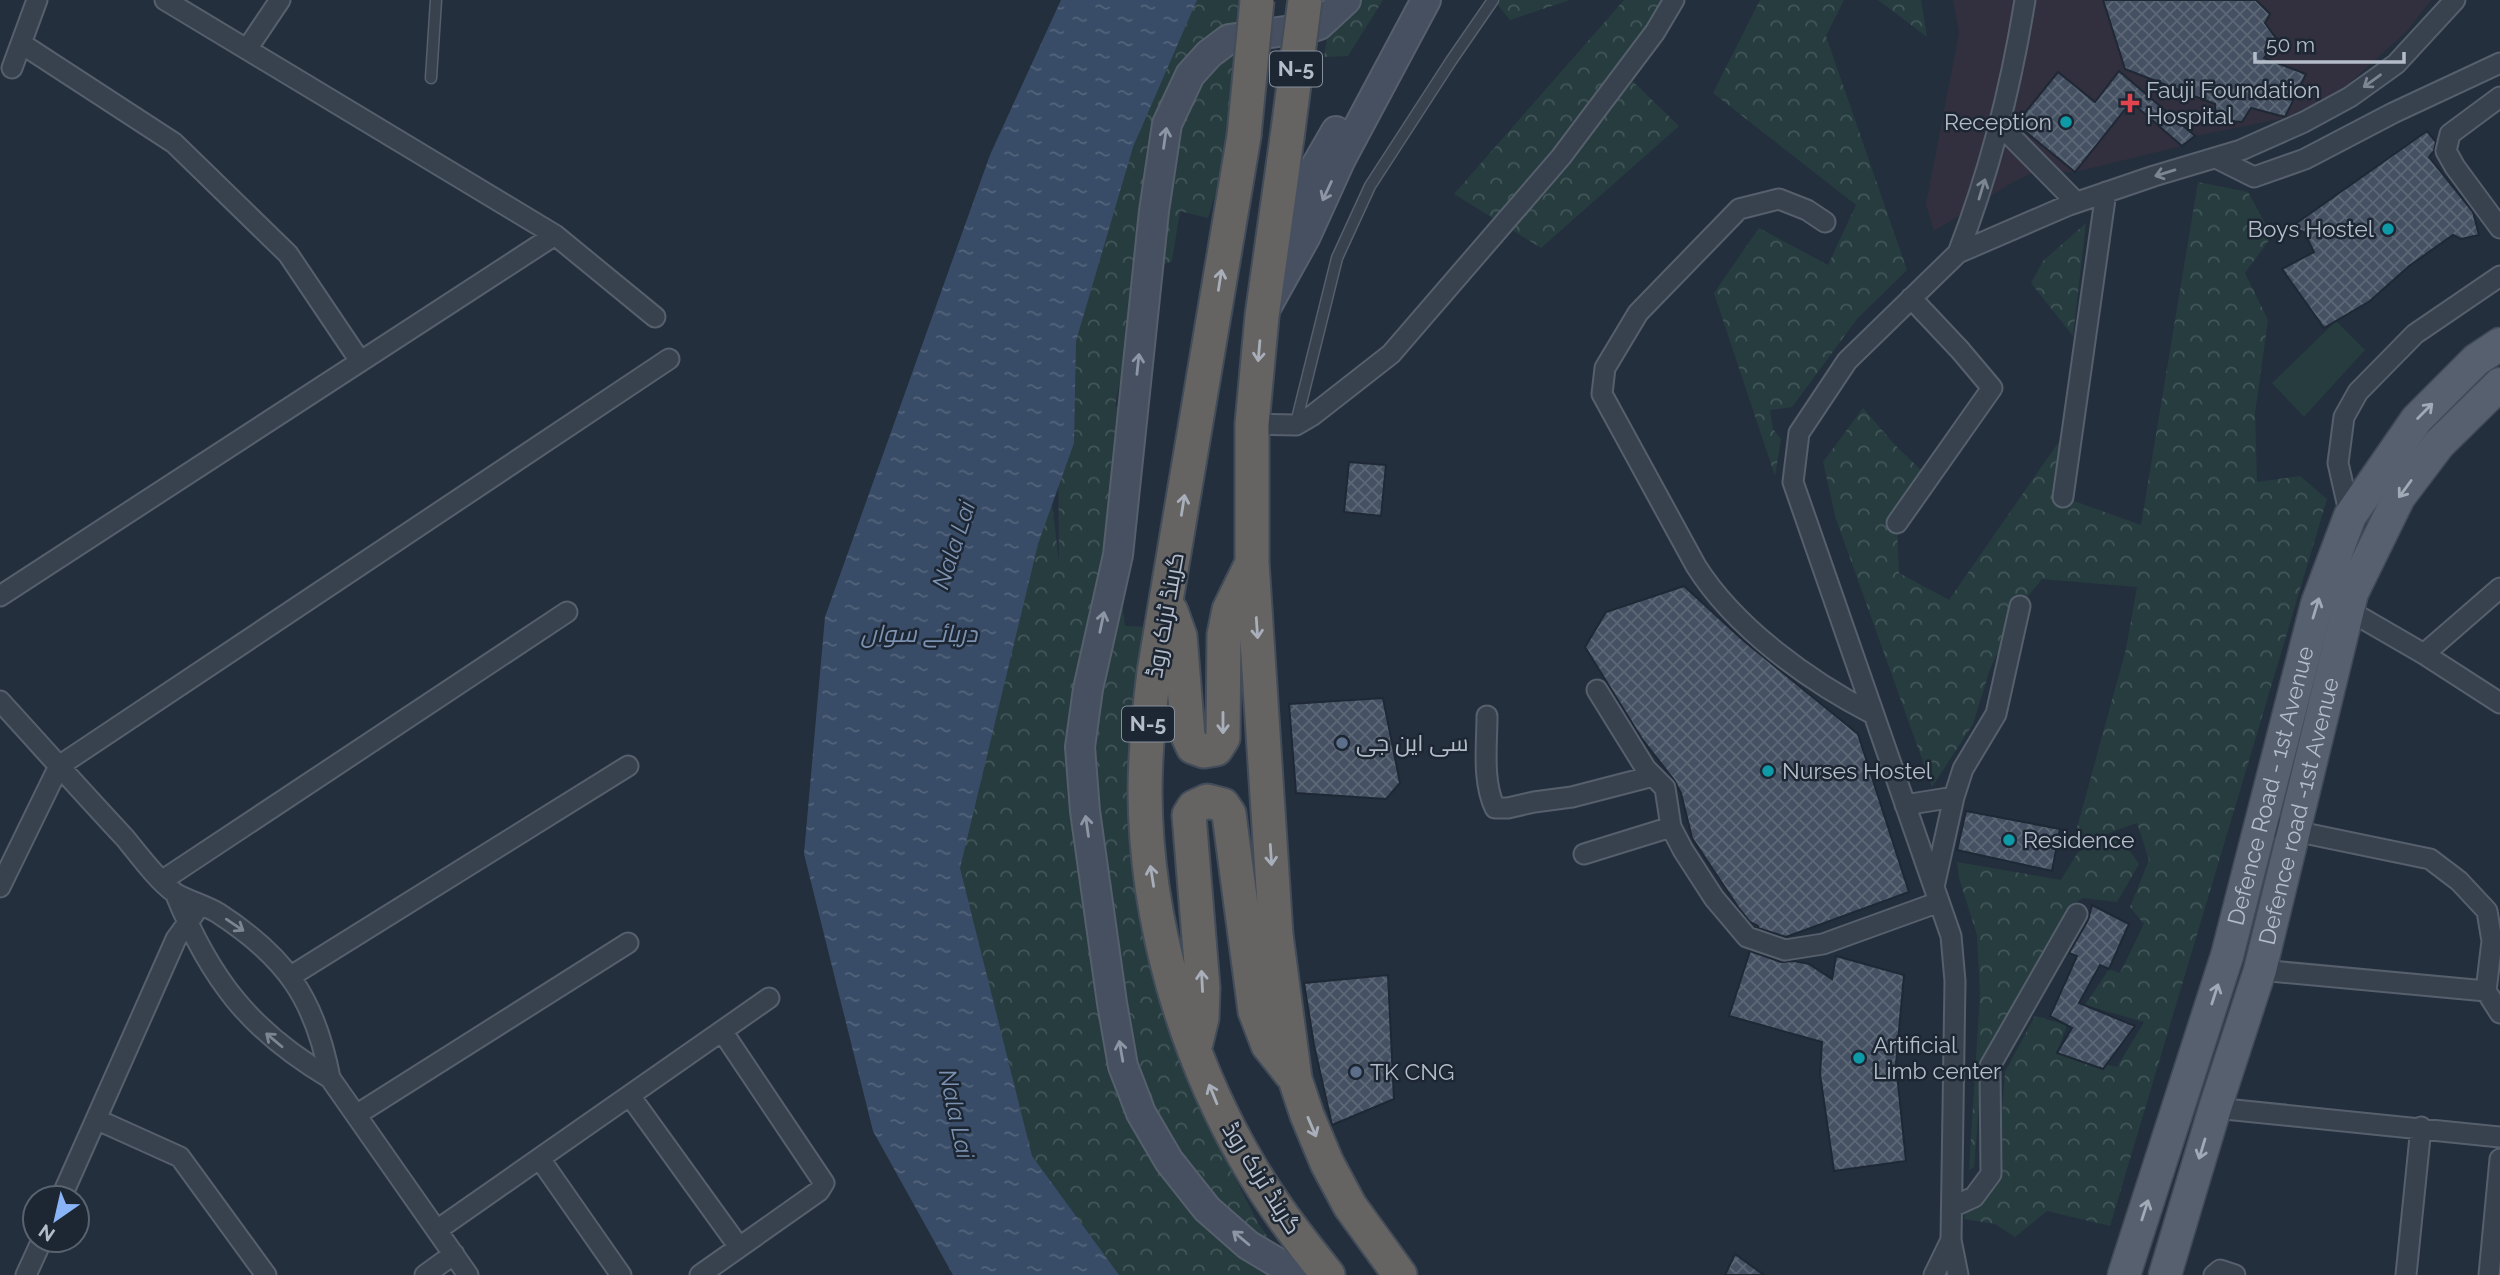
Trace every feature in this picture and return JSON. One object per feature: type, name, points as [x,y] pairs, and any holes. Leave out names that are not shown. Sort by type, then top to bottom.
[{"type":"highway","name":"گرینڈ ٹرنک روڈ","points":[[1257,0],[1244,136],[1154,672],[1148,722],[1145,794],[1149,862],[1160,928],[1173,985],[1195,1049],[1219,1108],[1248,1164],[1289,1225],[1328,1275]]},
{"type":"highway","name":"N-5","points":[[1305,0],[1262,316],[1252,424],[1252,562],[1276,935],[1295,1079],[1307,1115],[1327,1163],[1350,1206],[1400,1275]]},
{"type":"highway","points":[[1167,601],[1180,636],[1188,736],[1193,747],[1204,751],[1216,749],[1223,738],[1224,635],[1229,610],[1252,562]]},
{"type":"highway","points":[[1195,1049],[1202,1018],[1202,988],[1189,815],[1194,807],[1207,801],[1223,806],[1229,814],[1255,1011],[1268,1045],[1295,1079]]},
{"type":"main road","points":[[1298,1275],[1248,1245],[1207,1209],[1169,1161],[1141,1113],[1123,1066],[1112,1003],[1085,811],[1080,747],[1088,689],[1118,555],[1154,211],[1167,124],[1190,75],[1209,54],[1229,39],[1313,27],[1319,25],[1346,0]]},
{"type":"main road","points":[[1272,244],[1407,0]]},
{"type":"main road","points":[[1262,316],[1306,236],[1341,159],[1426,0]]},
{"type":"main road","name":"Defence Road - 1st Avenue","points":[[2124,1275],[2227,956],[2317,604],[2350,516],[2417,419],[2476,360],[2500,344]]},
{"type":"main road","name":"Defence road -1st Avenue","points":[[2165,1275],[2260,970],[2352,593],[2399,497],[2439,444],[2500,384]]},
{"type":"street","points":[[12,68],[37,0]]},
{"type":"street","points":[[165,0],[555,235],[655,317]]},
{"type":"street","points":[[247,49],[280,0]]},
{"type":"street","points":[[1252,424],[1296,425],[1313,415],[1391,354],[1561,158],[1655,32],[1674,0]]},
{"type":"street","points":[[1958,253],[1980,195],[2000,125],[2025,0]]},
{"type":"street","points":[[1958,1275],[1951,1240],[1955,981],[1951,936],[1794,482],[1799,433],[1847,361],[1958,253],[2076,202],[2242,150],[2304,122],[2350,97],[2396,64],[2455,0]]},
{"type":"street","points":[[22,44],[174,143],[288,254],[360,361]]},
{"type":"street","points":[[2216,158],[2254,177],[2305,159],[2393,113],[2500,63]]},
{"type":"street","points":[[2500,97],[2450,134],[2446,141],[2446,150],[2455,167],[2500,228]]},
{"type":"street","points":[[2000,125],[2076,202]]},
{"type":"street","points":[[2063,497],[2106,192]]},
{"type":"street","points":[[1825,222],[1807,210],[1779,199],[1739,209],[1638,313],[1605,368],[1602,394],[1696,566],[1713,592],[1787,659],[1873,714]]},
{"type":"street","points":[[0,596],[555,235]]},
{"type":"street","points":[[2350,516],[2338,463],[2344,416],[2358,393],[2415,334],[2500,275]]},
{"type":"street","points":[[1897,523],[1992,388],[1911,298]]},
{"type":"street","points":[[0,887],[59,766],[669,359]]},
{"type":"street","points":[[2424,654],[2500,588]]},
{"type":"street","points":[[1936,895],[1954,797],[1963,769],[1996,714],[2020,606]]},
{"type":"street","points":[[2348,610],[2424,654],[2500,703]]},
{"type":"street","points":[[169,887],[567,612]]},
{"type":"street","points":[[1597,690],[1646,769],[1665,788],[1671,827],[1714,898],[1746,937],[1786,950],[1823,944],[1936,895]]},
{"type":"street","points":[[0,701],[169,887],[226,988],[247,1015],[272,1040],[330,1078]]},
{"type":"street","points":[[1487,716],[1489,796],[1495,808],[1572,797],[1653,776]]},
{"type":"street","points":[[290,976],[628,766]]},
{"type":"street","points":[[1905,805],[1954,797]]},
{"type":"street","points":[[2261,824],[2430,859],[2459,881],[2487,911],[2492,942],[2486,991],[2500,1013]]},
{"type":"street","points":[[1584,854],[1671,827]]},
{"type":"street","points":[[169,887],[204,905],[254,938],[290,976],[310,1008],[319,1031],[330,1078],[468,1275]]},
{"type":"street","points":[[68,1184],[176,939],[187,921],[204,905]]},
{"type":"street","points":[[1952,1207],[1974,1197],[1991,1174],[1990,1066],[2077,914]]},
{"type":"street","points":[[356,1115],[628,943]]},
{"type":"street","points":[[2260,970],[2486,991]]},
{"type":"street","points":[[436,1230],[769,999]]},
{"type":"street","points":[[700,1275],[819,1191],[824,1183],[722,1031]]},
{"type":"street","points":[[630,1096],[739,1247]]},
{"type":"street","points":[[2215,1108],[2500,1137]]},
{"type":"street","points":[[98,1120],[180,1157],[266,1275]]},
{"type":"street","points":[[2406,1275],[2421,1127]]},
{"type":"street","points":[[540,1159],[621,1275]]},
{"type":"street","points":[[2493,1269],[2500,1159]]},
{"type":"street","points":[[1934,1275],[1951,1240]]},
{"type":"street","points":[[26,1275],[36,1254]]},
{"type":"street","points":[[425,1275],[454,1254]]},
{"type":"street","points":[[2214,1275],[2220,1270],[2235,1275]]},
{"type":"lane","points":[[431,78],[436,0]]},
{"type":"lane","points":[[1296,425],[1337,258],[1370,186],[1493,0]]},
{"type":"shaded area","name":"Fauji Foundation Hospital","points":[[1953,0],[2431,0],[2407,31],[2343,89],[2285,118],[2195,136],[2182,146],[2075,172],[2036,171],[2013,182],[1934,231],[1926,204],[1959,33]]},
{"type":"green space","points":[[1128,0],[1241,0],[1233,135],[1208,218],[1180,211],[1172,261],[1139,275],[1139,382],[1119,385],[1115,405],[1124,411],[1122,601],[1125,626],[1155,627],[1169,1011],[1204,1117],[1258,1223],[1294,1275],[1100,1275],[1013,1164],[957,943],[956,651],[1041,410],[1059,562],[1057,325]]},
{"type":"green space","points":[[1333,0],[1383,0],[1348,56],[1324,57]]},
{"type":"green space","points":[[1500,0],[1570,0],[1510,20],[1497,4]]},
{"type":"green space","points":[[1624,0],[1667,0],[1624,73],[1679,126],[1541,248],[1454,194]]},
{"type":"green space","points":[[1760,0],[1844,0],[1826,36],[1907,270],[1857,319],[1792,407],[1770,410],[1773,429],[1781,439],[1775,476],[1714,293],[1759,228],[1828,265],[1856,205],[1713,93]]},
{"type":"green space","points":[[1878,0],[1921,0],[1927,37]]},
{"type":"green space","points":[[2198,182],[2248,192],[2272,236],[2245,273],[2268,320],[2255,413],[2257,482],[2300,476],[2327,499],[2110,1226],[2047,1211],[2015,1237],[1995,1224],[1964,1219],[1967,1204],[1997,1176],[2005,1072],[2035,1016],[2067,1025],[2057,1053],[2117,1067],[2144,1022],[2085,1005],[2109,969],[2120,973],[2144,924],[2130,907],[2149,860],[2137,823],[2072,846],[2126,649],[2137,587],[2042,579],[2020,606],[1990,669],[1973,724],[1932,787],[1836,519],[1823,462],[1863,408],[1894,444],[1929,478],[1897,523],[1899,573],[1949,600],[2074,420],[2063,497],[2141,525]]},
{"type":"green space","points":[[2086,223],[2073,336],[2031,283],[2043,261]]},
{"type":"green space","points":[[2336,321],[2365,350],[2304,417],[2272,383]]},
{"type":"green space","points":[[2113,838],[2124,842],[2139,864],[2117,902],[2083,898],[2068,907],[1982,1067],[1974,1167],[1969,1170],[1980,994],[1977,935],[1959,878],[1957,862],[2061,880],[2078,852]]},
{"type":"water","name":"دریائے سواں","points":[[1061,0],[1197,0],[1133,147],[1076,341],[1074,443],[1038,544],[960,868],[1032,1156],[1119,1275],[953,1275],[873,1131],[804,854],[825,617],[990,155]]},
{"type":"building","points":[[2103,0],[2256,0],[2270,14],[2265,23],[2278,41],[2264,58],[2306,74],[2285,117],[2251,108],[2242,122],[2216,120],[2215,104],[2125,69]]},
{"type":"building","name":"Reception","points":[[2119,71],[2195,136],[2182,146],[2131,102],[2075,172],[2016,124],[2058,72],[2095,102]]},
{"type":"building","name":"Boys Hostel","points":[[2427,131],[2436,142],[2429,157],[2473,212],[2479,235],[2461,239],[2453,235],[2409,266],[2370,301],[2324,328],[2282,269],[2314,252],[2304,232],[2291,227]]},
{"type":"building","points":[[1349,462],[1386,465],[1381,516],[1344,512]]},
{"type":"building","name":"Nurses Hostel","points":[[1684,586],[1744,641],[1858,734],[1909,892],[1786,937],[1758,928],[1738,907],[1692,838],[1681,793],[1674,780],[1642,739],[1585,647],[1606,612]]},
{"type":"building","name":"سی این جی","points":[[1383,698],[1400,783],[1386,799],[1296,793],[1289,704]]},
{"type":"building","name":"Residence","points":[[1966,811],[2060,829],[2052,871],[1957,850]]},
{"type":"building","points":[[2092,905],[2129,924],[2109,969],[2100,965],[2079,1003],[2135,1026],[2103,1069],[2057,1053],[2072,1028],[2050,1016],[2077,956],[2069,953],[2088,920]]},
{"type":"building","name":"Artificial Limb center","points":[[1750,951],[1781,962],[1809,964],[1832,979],[1836,956],[1904,975],[1896,1064],[1906,1161],[1834,1171],[1820,1074],[1822,1042],[1729,1016]]},
{"type":"building","name":"TK CNG","points":[[1388,975],[1394,1099],[1332,1125],[1314,1045],[1304,983]]},
{"type":"building","points":[[1735,1254],[1764,1275],[1725,1275]]},
{"type":"place","name":"Fauji Foundation Hospital","points":[[2130,103]]},
{"type":"place","name":"Reception","points":[[2066,122]]},
{"type":"place","name":"Boys Hostel","points":[[2388,229]]},
{"type":"place","name":"سی این جی","points":[[1342,743]]},
{"type":"place","name":"Nurses Hostel","points":[[1768,771]]},
{"type":"place","name":"Residence","points":[[2009,840]]},
{"type":"place","name":"Artificial Limb center","points":[[1859,1058]]},
{"type":"place","name":"TK CNG","points":[[1356,1072]]},
{"type":"water label","name":"Nala Lai","points":[[954,545]]},
{"type":"water label","name":"Nala Lai","points":[[956,1114]]}]
